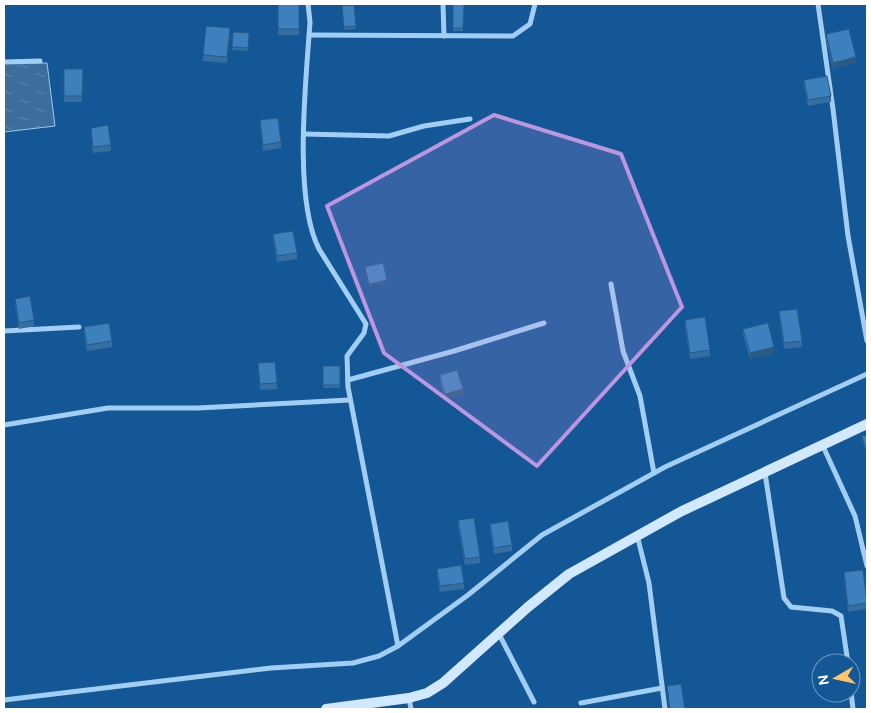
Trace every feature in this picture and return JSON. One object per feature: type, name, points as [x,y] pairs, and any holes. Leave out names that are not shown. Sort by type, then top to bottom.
[{"type":"main road","points":[[326,709],[409,698],[427,693],[443,682],[569,574],[636,534],[821,444],[867,424]]},
{"type":"street","points":[[308,4],[309,35],[303,155],[308,216],[314,238],[366,324],[364,333],[347,356],[349,400],[398,646]]},
{"type":"street","points":[[443,4],[444,36]]},
{"type":"street","points":[[309,35],[513,36],[530,24],[536,4]]},
{"type":"street","points":[[818,4],[834,109],[848,236],[867,341]]},
{"type":"street","points":[[4,62],[40,61]]},
{"type":"street","points":[[304,134],[389,136],[424,126],[470,119]]},
{"type":"street","points":[[611,284],[624,357],[640,396],[654,473]]},
{"type":"street","points":[[348,380],[454,351],[544,322]]},
{"type":"street","points":[[4,331],[79,327]]},
{"type":"street","points":[[4,700],[271,668],[367,661],[398,646],[468,595],[542,535],[654,473],[867,374]]},
{"type":"street","points":[[4,424],[108,408],[198,408],[349,400]]},
{"type":"street","points":[[821,444],[855,516],[867,566]]},
{"type":"street","points":[[765,472],[784,598],[791,607],[832,611],[841,616],[847,653]]},
{"type":"street","points":[[636,534],[649,583],[665,709]]},
{"type":"street","points":[[498,633],[534,702]]},
{"type":"street","points":[[581,703],[662,688]]},
{"type":"street","points":[[409,698],[411,709]]},
{"type":"highlighted area","points":[[494,115],[621,154],[682,307],[537,466],[384,353],[327,206]]},
{"type":"water","points":[[4,63],[47,63],[55,126],[4,132]]},
{"type":"building","points":[[278,4],[299,4],[299,29],[278,29]]},
{"type":"building","points":[[453,4],[464,4],[463,28],[453,28]]},
{"type":"building","points":[[354,5],[356,26],[344,27],[342,6]]},
{"type":"building","points":[[206,26],[230,28],[227,57],[203,55]]},
{"type":"building","points":[[849,29],[856,57],[833,63],[826,34]]},
{"type":"building","points":[[233,32],[249,33],[248,48],[232,47]]},
{"type":"building","points":[[64,69],[83,69],[82,96],[64,96]]},
{"type":"building","points":[[827,76],[831,96],[808,100],[804,80]]},
{"type":"building","points":[[278,118],[281,142],[263,145],[260,120]]},
{"type":"building","points":[[108,125],[111,145],[93,147],[91,128]]},
{"type":"building","points":[[293,231],[297,253],[277,256],[273,234]]},
{"type":"building","points":[[383,263],[387,280],[369,284],[365,267]]},
{"type":"building","points":[[30,296],[34,320],[19,323],[15,299]]},
{"type":"building","points":[[797,309],[802,341],[784,343],[779,311]]},
{"type":"building","points":[[705,317],[710,350],[690,353],[685,320]]},
{"type":"building","points":[[109,323],[112,341],[87,345],[84,327]]},
{"type":"building","points":[[768,323],[774,347],[750,353],[743,329]]},
{"type":"building","points":[[275,362],[277,383],[260,384],[258,363]]},
{"type":"building","points":[[323,366],[340,366],[340,385],[323,385]]},
{"type":"building","points":[[457,370],[463,389],[445,394],[440,375]]},
{"type":"building","points":[[867,435],[867,454],[862,436]]},
{"type":"building","points":[[474,518],[480,557],[465,559],[458,520]]},
{"type":"building","points":[[508,521],[512,545],[494,548],[490,524]]},
{"type":"building","points":[[461,565],[464,583],[440,586],[437,569]]},
{"type":"building","points":[[863,570],[867,603],[848,606],[844,572]]},
{"type":"building","points":[[681,684],[685,709],[670,709],[667,686]]}]
